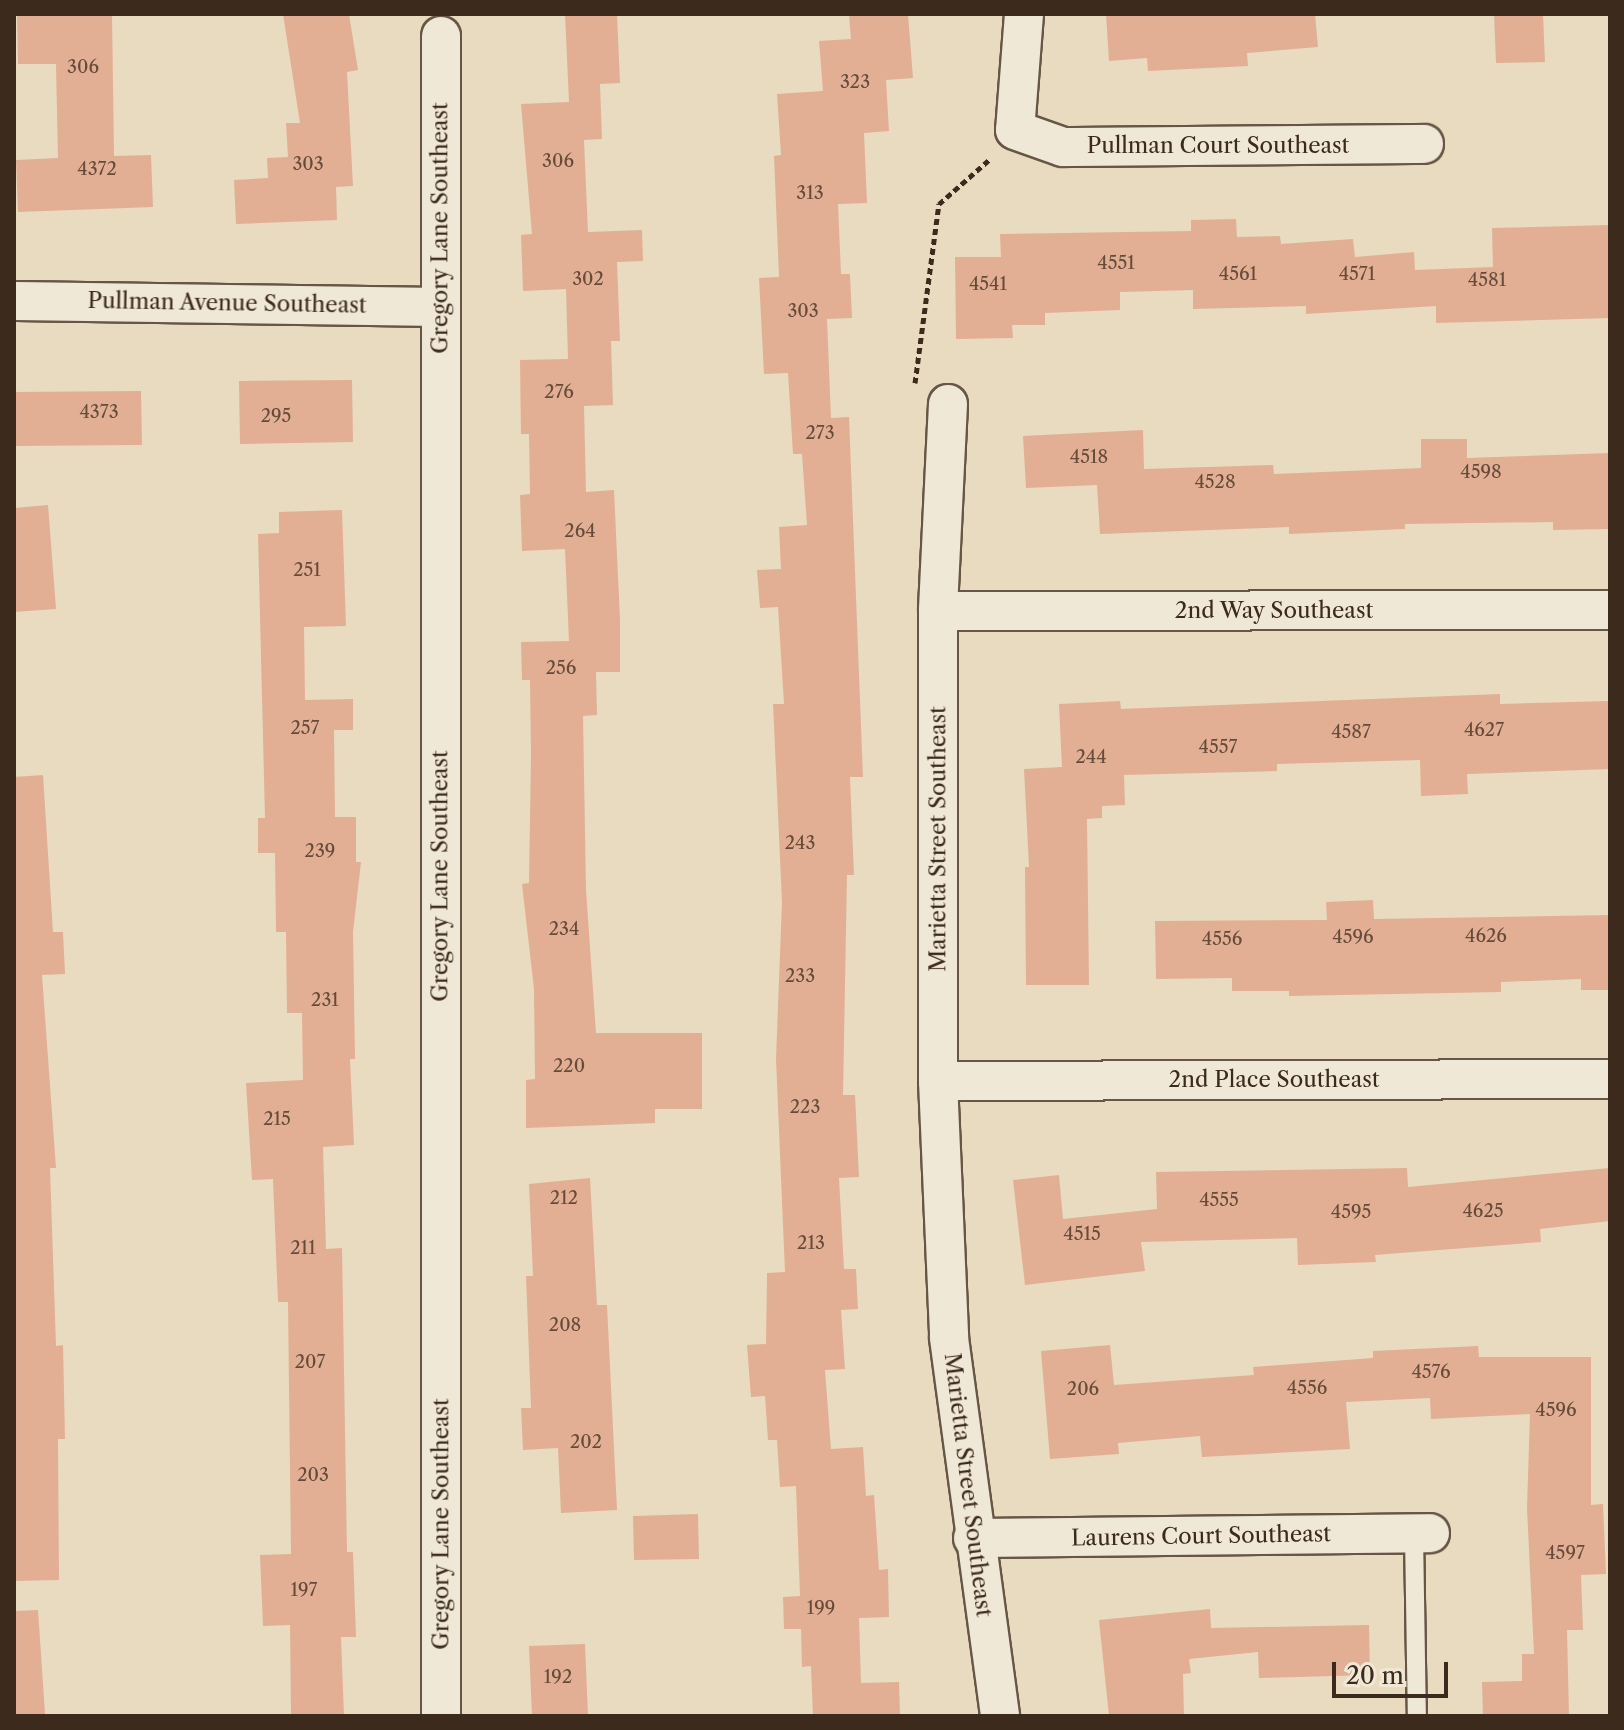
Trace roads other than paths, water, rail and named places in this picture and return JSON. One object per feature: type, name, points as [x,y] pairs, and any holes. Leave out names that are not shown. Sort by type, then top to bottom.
[{"type":"street","name":"Pullman Court Southeast","points":[[1024,14],[1015,130],[1063,147],[1424,144]]},
{"type":"street","name":"Gregory Lane Southeast","points":[[441,36],[441,1716]]},
{"type":"street","name":"Pullman Avenue Southeast","points":[[14,301],[439,307]]},
{"type":"street","name":"Marietta Street Southeast","points":[[948,404],[938,611],[938,1081],[949,1338],[973,1538],[1000,1716]]},
{"type":"street","name":"2nd Way Southeast","points":[[938,611],[1610,610]]},
{"type":"street","name":"2nd Place Southeast","points":[[938,1081],[1610,1079]]},
{"type":"street","name":"Laurens Court Southeast","points":[[973,1538],[1422,1534]]},
{"type":"lane","points":[[1417,1716],[1422,1534]]}]
